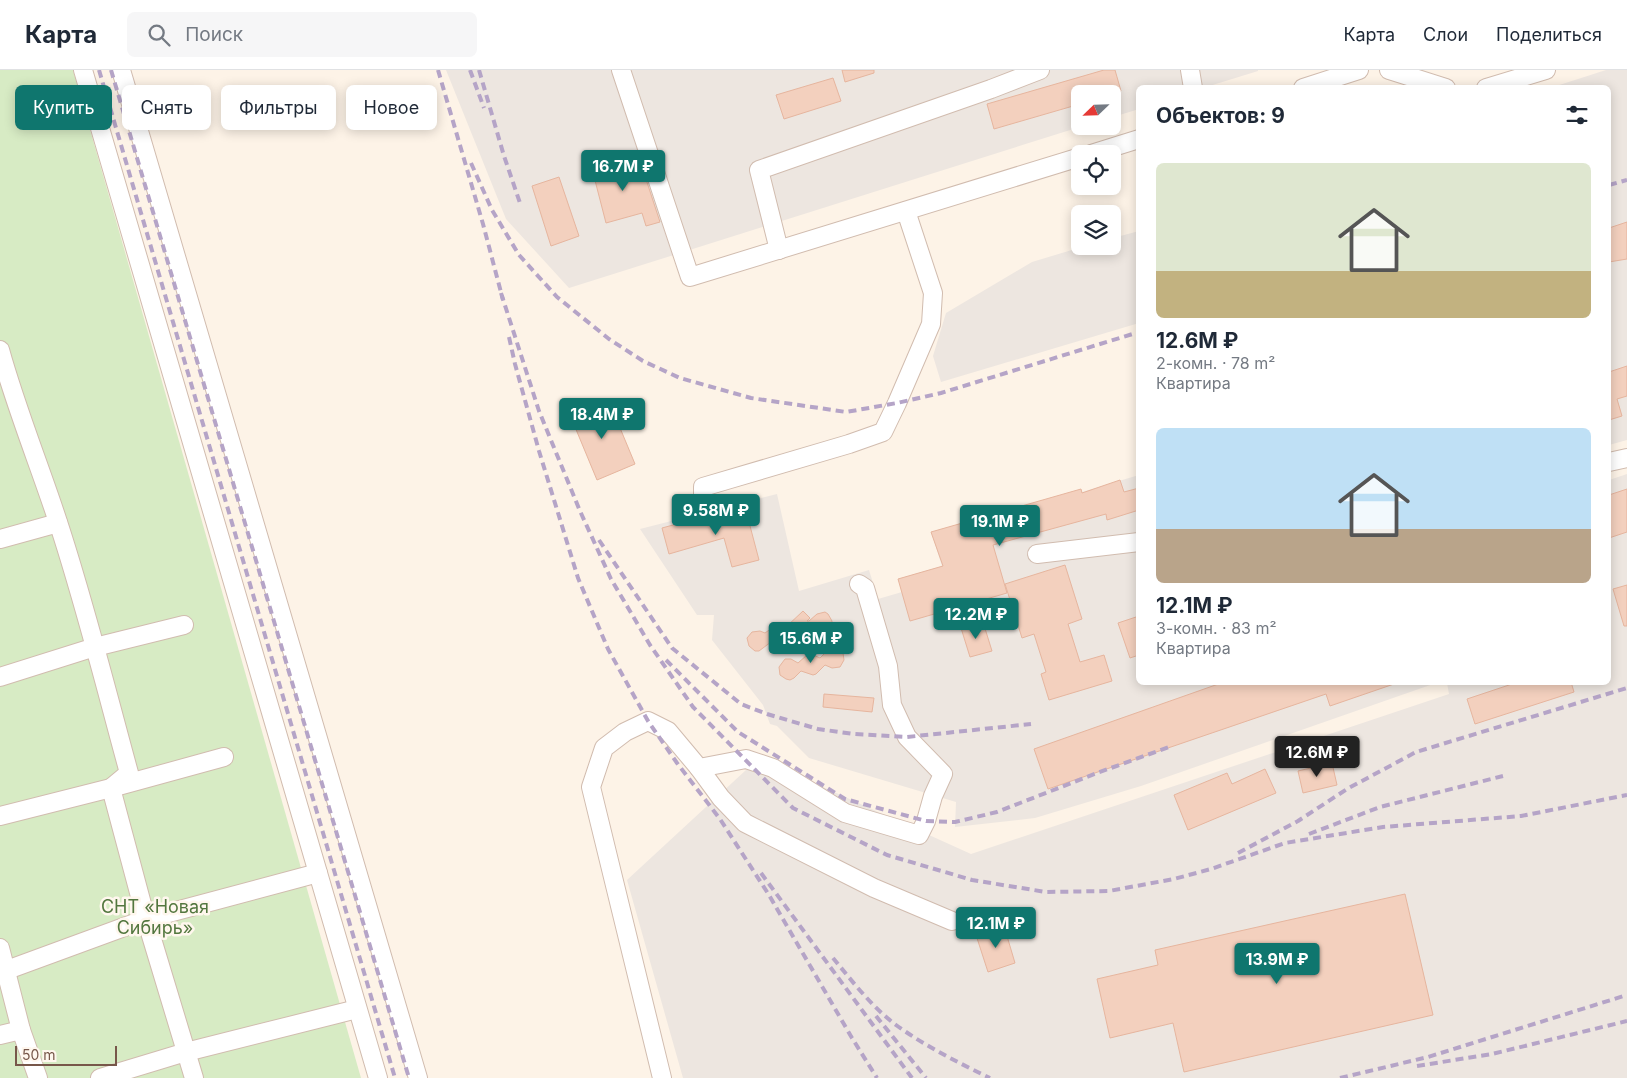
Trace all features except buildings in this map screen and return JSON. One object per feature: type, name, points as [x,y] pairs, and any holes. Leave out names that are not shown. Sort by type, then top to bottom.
[{"type":"street","points":[[83,70],[378,1078]]},
{"type":"street","points":[[121,70],[418,1078]]},
{"type":"street","points":[[621,70],[690,276],[1071,160]]},
{"type":"street","points":[[779,250],[759,170],[1040,70]]},
{"type":"street","points":[[1190,70],[1192,85]]},
{"type":"street","points":[[1312,85],[1359,70]]},
{"type":"street","points":[[1389,70],[1436,85]]},
{"type":"street","points":[[1496,85],[1546,70]]},
{"type":"street","points":[[1119,145],[1136,140]]},
{"type":"street","points":[[703,512],[703,487],[849,444],[883,432],[898,403],[931,324],[933,293],[906,211]]},
{"type":"street","points":[[0,350],[5,387],[58,522],[95,647],[129,773],[111,788]]},
{"type":"street","points":[[1611,462],[1627,458]]},
{"type":"street","points":[[0,539],[58,522]]},
{"type":"street","points":[[1037,554],[1136,542]]},
{"type":"street","points":[[699,768],[746,760],[755,762],[773,768],[846,813],[920,835],[933,796],[943,774],[907,736],[892,705],[888,666],[865,588],[859,584]]},
{"type":"street","points":[[0,677],[95,647],[184,625]]},
{"type":"street","points":[[662,1078],[591,787],[604,748],[625,732],[648,720],[668,731],[721,798],[745,823],[874,888],[952,921]]},
{"type":"street","points":[[0,816],[224,757]]},
{"type":"street","points":[[111,788],[146,919],[194,1078]]},
{"type":"street","points":[[7,970],[146,919],[318,873]]},
{"type":"street","points":[[0,948],[21,1030],[38,1078]]},
{"type":"street","points":[[100,1078],[186,1052],[357,1009]]},
{"type":"street","points":[[0,1035],[21,1030]]},
{"type":"shaded area","points":[[446,70],[1258,70],[1212,85],[1136,85],[1136,110],[1121,115],[1121,85],[1071,85],[1071,130],[569,288],[506,219]]},
{"type":"shaded area","points":[[1606,70],[1627,70],[1627,440],[1611,444],[1611,85],[1559,85]]},
{"type":"shaded area","points":[[1136,232],[1136,324],[941,382],[933,356],[946,313],[1032,262],[1071,250],[1071,255],[1121,255],[1121,236]]},
{"type":"shaded area","points":[[1627,474],[1627,1078],[683,1078],[627,880],[759,758],[971,854],[1449,694],[1447,685],[1611,685],[1611,479]]},
{"type":"shaded area","points":[[1136,476],[1136,685],[1430,685],[1141,786],[1035,818],[955,827],[956,802],[809,758],[777,726],[770,724],[763,705],[712,640],[714,615],[697,615],[640,529],[777,494],[799,591],[869,570],[878,599],[902,592],[898,579],[942,566],[931,532],[1081,489],[1082,492]]},
{"type":"green space","name":"СНТ «Новая Сибирь»","points":[[0,70],[73,70],[77,85],[15,85],[15,130],[90,130],[361,1078],[0,1078]]},
{"type":"railway","points":[[99,70],[395,1078]]},
{"type":"railway","points":[[111,70],[409,1078]]},
{"type":"railway","points":[[438,70],[503,300]]},
{"type":"railway","points":[[470,70],[484,108]]},
{"type":"railway","points":[[479,70],[520,203]]},
{"type":"railway","points":[[471,163],[492,210],[519,255],[557,297],[609,339],[643,361],[680,378],[751,398],[846,412],[941,393],[1136,333]]},
{"type":"railway","points":[[1611,184],[1627,180]]},
{"type":"railway","points":[[501,293],[539,411],[580,511],[611,579],[650,645],[693,707],[793,808],[887,855],[972,880],[1046,892],[1109,891],[1174,879],[1211,869],[1285,843],[1383,827],[1521,816],[1627,795]]},
{"type":"railway","points":[[509,337],[539,451],[578,578],[608,649],[648,721],[720,819],[769,895],[877,1078]]},
{"type":"railway","points":[[599,540],[672,648],[741,704],[818,729],[854,734],[907,737],[1031,724]]},
{"type":"railway","points":[[666,660],[738,732],[845,799],[926,821],[955,822],[997,812],[1169,747]]},
{"type":"railway","points":[[1238,853],[1298,821],[1347,789],[1416,752],[1627,688]]},
{"type":"railway","points":[[1309,834],[1380,807],[1503,776]]},
{"type":"railway","points":[[761,873],[912,1078]]},
{"type":"railway","points":[[833,958],[855,985],[896,1025],[953,1060],[990,1078]]},
{"type":"railway","points":[[1340,1078],[1428,1057],[1627,995]]},
{"type":"railway","points":[[876,1016],[926,1078]]},
{"type":"railway","points":[[1417,1066],[1492,1054],[1627,1021]]}]
